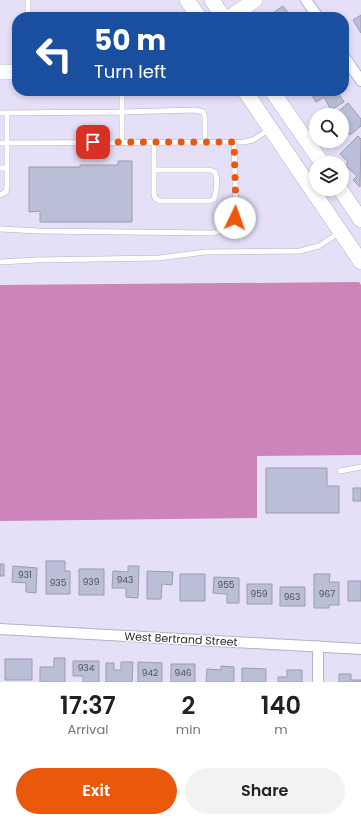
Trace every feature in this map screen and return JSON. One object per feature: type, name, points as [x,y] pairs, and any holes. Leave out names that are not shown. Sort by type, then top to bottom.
[{"type":"main road","points":[[187,0],[195,12]]},
{"type":"main road","points":[[212,0],[220,12]]},
{"type":"main road","points":[[237,12],[255,0]]},
{"type":"main road","points":[[0,72],[12,72]]},
{"type":"main road","points":[[249,96],[361,262]]},
{"type":"main road","points":[[275,96],[317,156]]},
{"type":"main road","points":[[341,231],[361,219],[345,196]]},
{"type":"street","points":[[306,0],[314,12]]},
{"type":"street","points":[[349,63],[361,80]]},
{"type":"street","name":"West Bertrand Street","points":[[0,629],[361,649]]},
{"type":"street","points":[[318,646],[318,682]]},
{"type":"lane","points":[[28,0],[28,12]]},
{"type":"lane","points":[[122,96],[122,142]]},
{"type":"lane","points":[[0,113],[195,110],[203,112],[205,117],[205,142]]},
{"type":"lane","points":[[0,195],[6,192],[7,186],[7,113]]},
{"type":"lane","points":[[0,143],[244,142],[253,140],[271,128]]},
{"type":"lane","points":[[154,142],[154,170],[154,194],[155,198],[160,201],[210,201],[214,199],[216,193],[215,172],[210,170],[154,170]]},
{"type":"lane","points":[[0,229],[71,232],[213,234],[222,231],[230,226],[235,218],[236,211],[234,142]]},
{"type":"lane","points":[[0,168],[7,168]]},
{"type":"lane","points":[[0,262],[159,258],[205,252],[300,251],[319,246],[341,231]]},
{"type":"lane","points":[[340,471],[361,466]]},
{"type":"shaded area","points":[[359,282],[361,285],[361,455],[257,456],[257,518],[0,521],[0,285]]},
{"type":"building","points":[[283,6],[287,12],[274,12]]},
{"type":"building","points":[[361,15],[361,33],[353,20]]},
{"type":"building","points":[[312,96],[340,96],[344,102],[334,108],[330,108],[324,97],[316,102]]},
{"type":"building","points":[[348,103],[361,119],[361,126],[350,135],[349,108],[342,108]]},
{"type":"building","points":[[358,136],[361,139],[360,187],[353,180],[357,176],[349,169],[349,156],[342,156],[340,154],[346,148],[349,148],[349,145]]},
{"type":"building","points":[[118,161],[132,161],[132,222],[40,222],[40,211],[29,212],[29,167],[118,165]]},
{"type":"building","points":[[266,468],[327,468],[327,486],[339,486],[339,513],[266,513]]},
{"type":"building","points":[[353,488],[361,488],[361,501],[353,501]]},
{"type":"building","points":[[46,561],[65,561],[65,571],[70,571],[70,594],[46,594]]},
{"type":"building","points":[[0,564],[4,564],[4,576],[0,576]]},
{"type":"building","points":[[13,566],[37,568],[36,593],[26,592],[26,583],[12,582]]},
{"type":"building","points":[[128,566],[139,566],[138,598],[126,597],[126,588],[112,588],[113,571],[128,572]]},
{"type":"building","points":[[79,569],[104,569],[104,595],[79,595]]},
{"type":"building","points":[[147,571],[173,572],[172,585],[162,584],[161,599],[147,599]]},
{"type":"building","points":[[180,574],[205,574],[205,601],[180,601]]},
{"type":"building","points":[[314,574],[330,574],[329,582],[339,582],[339,605],[329,605],[329,608],[314,608]]},
{"type":"building","points":[[214,577],[239,578],[239,603],[227,603],[227,594],[213,593]]},
{"type":"building","points":[[348,581],[361,581],[361,601],[348,601]]},
{"type":"building","points":[[247,584],[272,584],[272,604],[247,604]]},
{"type":"building","points":[[280,587],[305,587],[305,606],[280,606]]},
{"type":"building","points":[[54,658],[65,658],[65,682],[40,682],[40,667],[54,667]]},
{"type":"building","points":[[5,659],[32,659],[32,680],[5,680]]},
{"type":"building","points":[[73,661],[99,661],[99,682],[83,682],[83,676],[73,676]]},
{"type":"building","points":[[121,662],[133,662],[132,682],[106,682],[106,663],[114,663],[114,670],[121,670]]},
{"type":"building","points":[[138,662],[162,663],[162,682],[138,682]]},
{"type":"building","points":[[171,664],[195,664],[195,682],[171,682]]},
{"type":"building","points":[[221,666],[234,667],[234,682],[206,682],[207,669],[221,670]]},
{"type":"building","points":[[242,668],[266,669],[266,682],[242,682]]},
{"type":"building","points":[[287,670],[302,670],[302,682],[278,682],[278,677],[287,677]]},
{"type":"building","points":[[339,674],[351,674],[351,680],[361,680],[361,682],[339,682]]},
{"type":"route","points":[[93,142],[234,142],[235,218]]}]
